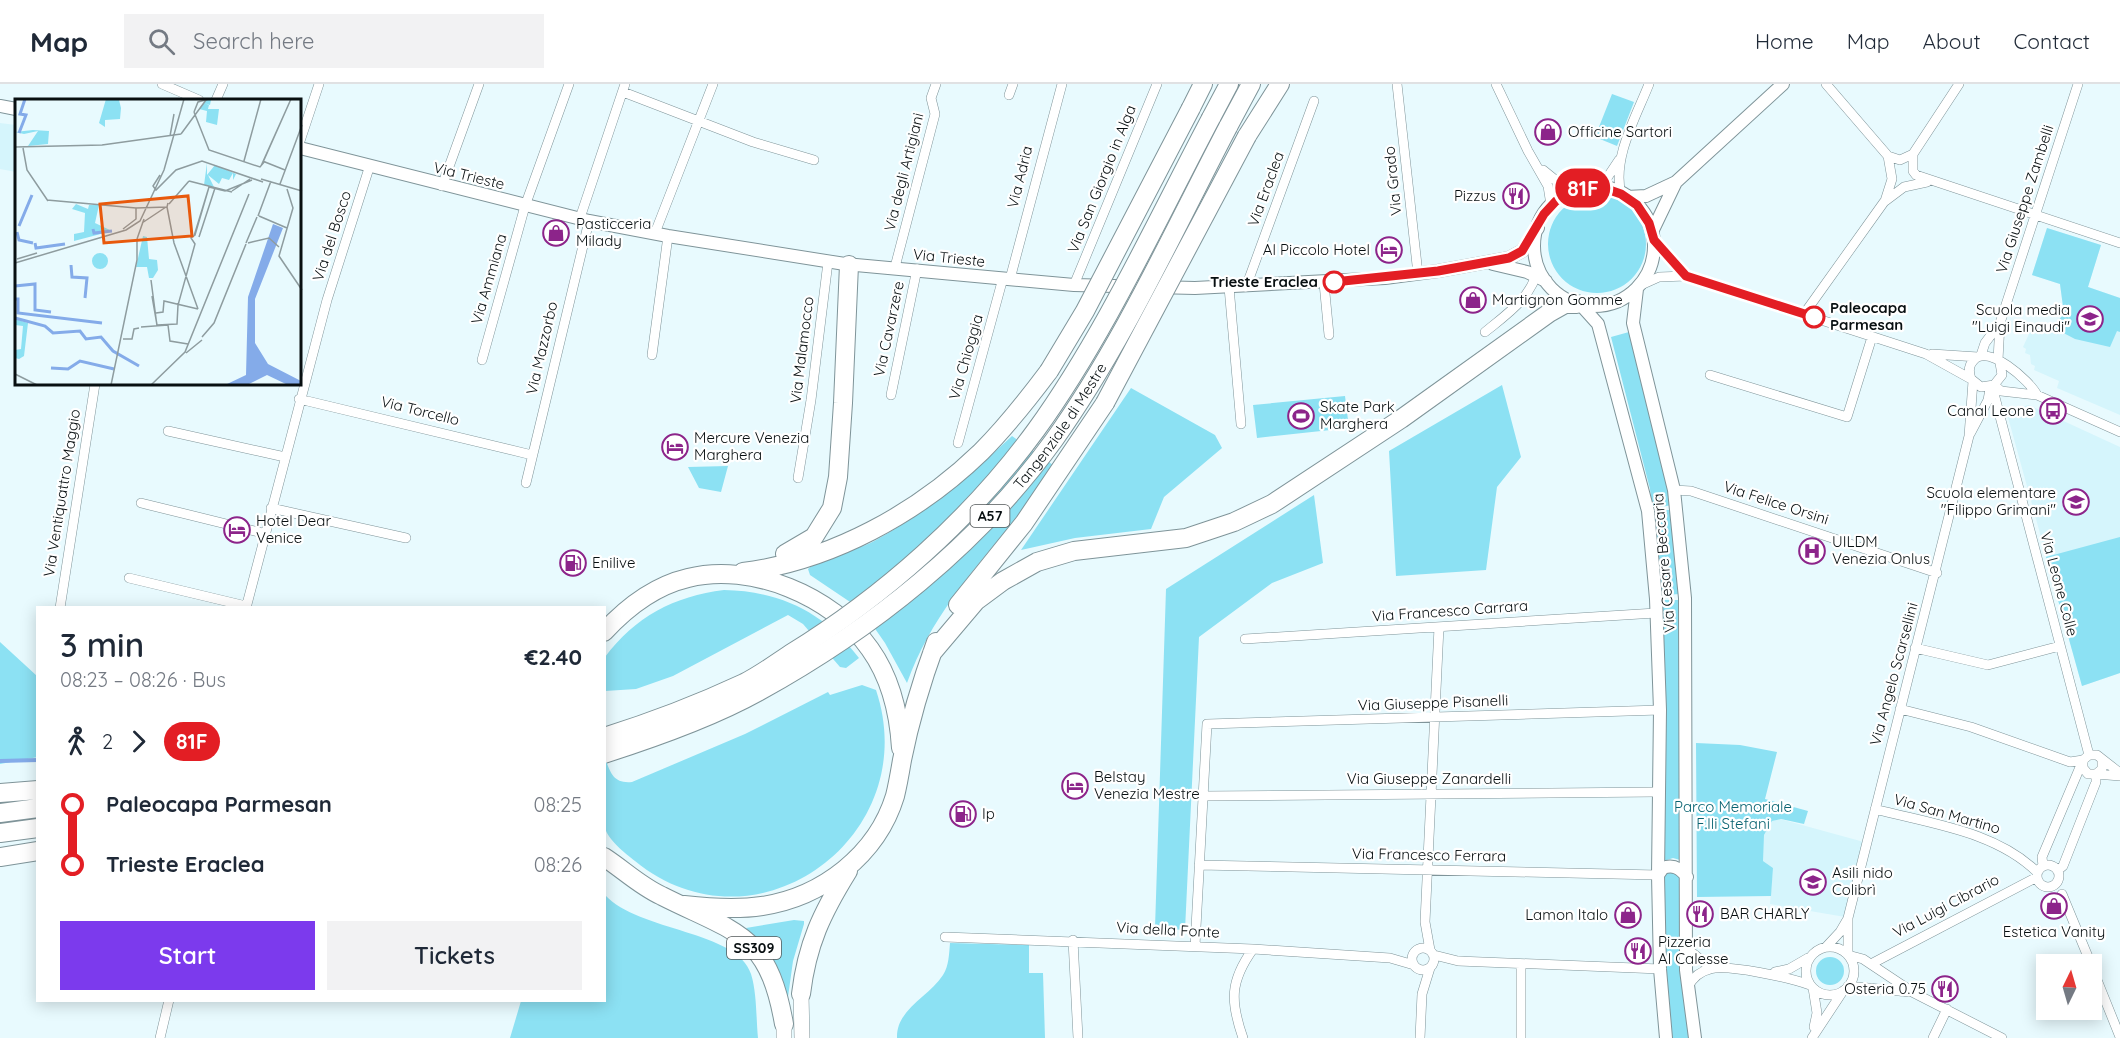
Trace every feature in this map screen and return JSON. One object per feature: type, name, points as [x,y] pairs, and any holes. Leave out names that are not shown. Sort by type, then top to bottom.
[{"type":"highway","points":[[606,630],[643,598],[675,582],[769,569],[803,559],[855,538],[906,510],[945,483],[981,452],[1049,371],[1085,311],[1203,84]]},
{"type":"highway","name":"Tangenziale di Mestre","points":[[606,736],[644,725],[745,682],[827,631],[917,561],[988,490],[1037,429],[1078,363],[1228,84]]},
{"type":"highway","name":"Tangenziale di Mestre","points":[[606,753],[646,741],[757,693],[829,649],[922,582],[993,513],[1053,441],[1097,374],[1251,84]]},
{"type":"highway","points":[[801,994],[809,945],[819,920],[852,864],[876,836],[895,797],[902,759],[932,653],[949,617],[1024,523],[1105,403],[1273,84]]},
{"type":"highway","points":[[1247,136],[1280,84]]},
{"type":"highway","points":[[713,575],[725,565],[797,550],[814,537],[830,513],[838,477],[849,265]]},
{"type":"highway","points":[[932,653],[962,615],[981,597],[1012,575],[1037,562],[1074,551],[1186,538],[1234,522],[1272,504],[1419,406],[1549,313],[1565,304],[1579,304]]},
{"type":"highway","points":[[713,575],[771,582],[801,592],[832,610],[847,622],[870,649],[887,681],[900,730],[902,759]]},
{"type":"highway","points":[[0,793],[36,790]]},
{"type":"highway","points":[[0,813],[36,808]]},
{"type":"highway","points":[[0,833],[36,828]]},
{"type":"highway","points":[[0,857],[36,850]]},
{"type":"highway","points":[[608,857],[646,888],[684,905],[734,909],[787,901],[824,883],[852,864]]},
{"type":"highway","name":"SS309","points":[[684,905],[717,921],[753,947],[772,978],[784,1031]]},
{"type":"main road","points":[[801,994],[802,1038]]},
{"type":"street","points":[[162,84],[197,99]]},
{"type":"street","points":[[216,99],[223,84]]},
{"type":"street","points":[[302,135],[319,84]]},
{"type":"street","points":[[442,186],[479,84]]},
{"type":"street","name":"Via Ammiana","points":[[482,360],[525,206],[569,84]]},
{"type":"street","points":[[655,233],[713,84]]},
{"type":"street","name":"Via degli Artigiani","points":[[895,267],[935,114],[931,98],[936,84]]},
{"type":"street","points":[[1009,95],[1013,84]]},
{"type":"street","name":"Via Adria","points":[[1007,278],[1055,101],[1062,84]]},
{"type":"street","name":"Via San Giorgio in Alga","points":[[1074,285],[1157,84]]},
{"type":"street","name":"Via Grado","points":[[1397,84],[1418,274]]},
{"type":"street","points":[[1496,84],[1549,190],[1551,206]]},
{"type":"street","points":[[1601,187],[1622,155],[1649,84]]},
{"type":"street","points":[[1783,84],[1676,183],[1646,196],[1624,195],[1601,187],[1579,189],[1561,197],[1551,206],[1538,228],[1535,247],[1540,275],[1562,297],[1579,304],[1609,304],[1659,278],[1686,276],[1926,354],[1981,387],[1992,386],[2001,391],[2037,395],[2120,432]]},
{"type":"street","points":[[1826,84],[1888,156],[1900,160],[1913,154],[1959,84]]},
{"type":"street","name":"Via Giuseppe Zambelli","points":[[1999,361],[2004,311],[2078,84]]},
{"type":"street","points":[[624,88],[753,142],[814,160]]},
{"type":"street","name":"Via Mazzorbo","points":[[525,483],[584,220],[624,88]]},
{"type":"street","name":"Via Eraclea","points":[[1245,286],[1314,101]]},
{"type":"street","points":[[0,106],[15,108]]},
{"type":"street","name":"Via Trieste","points":[[302,148],[525,206],[668,236],[849,265],[895,267],[1074,285],[1229,287],[1324,283],[1418,274],[1489,263],[1522,251],[1538,228]]},
{"type":"street","points":[[1913,154],[1913,171],[1920,179],[2120,243]]},
{"type":"street","points":[[1622,155],[1619,176],[1624,195],[1641,209],[1653,236],[1686,276]]},
{"type":"street","points":[[1804,314],[1884,202],[1892,179],[1888,156]]},
{"type":"street","name":"Via del Bosco","points":[[246,606],[299,399],[327,300],[370,165]]},
{"type":"street","points":[[1536,165],[1559,183],[1579,189]]},
{"type":"street","points":[[1884,202],[1904,187],[1929,182]]},
{"type":"street","points":[[1638,287],[1651,266],[1653,236],[1676,183]]},
{"type":"street","points":[[652,355],[668,236]]},
{"type":"street","name":"Via Malamocco","points":[[798,478],[812,400],[828,262]]},
{"type":"street","name":"Via Trieste","points":[[1489,263],[1540,275]]},
{"type":"street","name":"Via Cavarzere","points":[[891,395],[917,270]]},
{"type":"street","points":[[1485,333],[1525,298],[1540,275]]},
{"type":"street","name":"Via Chioggia","points":[[958,443],[1007,278]]},
{"type":"street","points":[[1324,283],[1329,335]]},
{"type":"street","points":[[1229,287],[1240,424]]},
{"type":"street","name":"Via Cesare Beccaria","points":[[1638,287],[1633,323],[1674,490],[1685,598],[1687,877],[1685,947],[1695,1038]]},
{"type":"street","name":"Via Cesare Beccaria","points":[[1579,304],[1599,324],[1648,511],[1656,613],[1660,710],[1657,792],[1658,875],[1660,969],[1666,1038]]},
{"type":"street","name":"Via Giuseppe Zambelli","points":[[1979,356],[1985,343],[2001,323]]},
{"type":"street","points":[[1710,375],[1847,417],[1872,337]]},
{"type":"street","points":[[1926,354],[1990,355],[2033,387],[2037,395]]},
{"type":"street","points":[[1972,380],[1970,366],[1979,356]]},
{"type":"street","points":[[1992,386],[2002,375],[1999,361]]},
{"type":"street","name":"Via Angelo Scarsellini","points":[[1848,918],[1969,436],[1972,380]]},
{"type":"street","name":"Via Ventiquattro Maggio","points":[[60,606],[95,386]]},
{"type":"street","name":"Via Angelo Scarsellini","points":[[1969,436],[1988,400],[1992,386]]},
{"type":"street","name":"Via Leone Colle","points":[[1992,386],[2060,646],[2086,758]]},
{"type":"street","name":"Via Torcello","points":[[299,399],[532,455]]},
{"type":"street","points":[[168,431],[285,457]]},
{"type":"street","name":"Via Felice Orsini","points":[[1674,490],[1701,494],[1936,573]]},
{"type":"street","points":[[141,503],[263,533]]},
{"type":"street","points":[[271,508],[406,538]]},
{"type":"street","points":[[129,578],[242,606]]},
{"type":"street","name":"Via Francesco Carrara","points":[[1245,639],[1656,613]]},
{"type":"street","points":[[1420,1038],[1422,994],[1431,960],[1425,922],[1439,627]]},
{"type":"street","points":[[1915,648],[1988,665],[2060,646]]},
{"type":"street","points":[[1900,709],[1971,727],[2070,762],[2097,755],[2120,775]]},
{"type":"street","name":"Via Giuseppe Pisanelli","points":[[1202,796],[1207,724],[1660,710]]},
{"type":"street","points":[[2086,758],[2083,768],[2088,774],[2120,775]]},
{"type":"street","points":[[2039,872],[2042,857],[2086,758]]},
{"type":"street","points":[[2096,774],[2102,769],[2102,761]]},
{"type":"street","points":[[2045,886],[2055,884],[2096,782],[2096,774]]},
{"type":"street","name":"Via Giuseppe Zanardelli","points":[[1202,796],[1657,792]]},
{"type":"street","points":[[1195,946],[1202,796]]},
{"type":"street","name":"Via San Martino","points":[[1875,809],[1999,844],[2020,855],[2039,872],[2045,886]]},
{"type":"street","points":[[2039,872],[2050,864],[2059,874],[2062,894],[2087,954]]},
{"type":"street","name":"Via Francesco Ferrara","points":[[1199,865],[1658,875]]},
{"type":"street","points":[[1658,875],[1663,868],[1672,867],[1680,869],[1687,877]]},
{"type":"street","name":"Via Luigi Cibrario","points":[[1871,964],[2039,872]]},
{"type":"street","points":[[2045,886],[2062,894]]},
{"type":"street","points":[[1765,973],[1789,969],[1826,947],[1840,932],[1848,918]]},
{"type":"street","points":[[1811,1038],[1846,988],[1854,970],[1848,955],[1848,918]]},
{"type":"street","points":[[1422,994],[1416,966],[1416,952],[1425,922]]},
{"type":"street","name":"Via della Fonte","points":[[945,937],[1073,940],[1390,958],[1423,970],[1431,960],[1416,952],[1390,958]]},
{"type":"street","points":[[1073,940],[1078,1038]]},
{"type":"street","points":[[1685,947],[1711,968]]},
{"type":"street","points":[[1826,947],[1834,947],[1871,964],[1914,993],[2002,1038]]},
{"type":"street","points":[[1243,1038],[1234,1014],[1234,988],[1238,971],[1253,949]]},
{"type":"street","points":[[1810,956],[1805,970],[1817,1013],[1811,1038]]},
{"type":"street","points":[[1431,960],[1660,969]]},
{"type":"street","points":[[1521,964],[1521,1038]]},
{"type":"street","points":[[1688,986],[1696,976],[1711,968],[1765,973],[1811,986],[1831,995],[1846,988],[1914,993]]},
{"type":"street","points":[[2102,992],[2120,1036]]},
{"type":"street","points":[[160,1038],[169,1002]]},
{"type":"street","points":[[1934,1038],[1947,1009]]},
{"type":"shaded area","points":[[0,123],[15,125],[15,172],[0,169]]},
{"type":"shaded area","name":"Scuola media \"Luigi Einaudi\"","points":[[2047,228],[2101,245],[2088,287],[2120,298],[2120,415],[2057,388],[2059,381],[2034,370],[2035,366],[2031,364],[2030,355],[2025,353],[2026,349],[2023,347],[2034,323],[2046,333],[2064,314],[2060,284],[2032,275]]},
{"type":"shaded area","name":"Scuola elementare \"Filippo Grimani\"","points":[[2029,405],[2120,447],[2120,673],[2082,686],[2006,410]]},
{"type":"shaded area","name":"Asili nido Colibrì","points":[[1780,819],[1864,842],[1845,917],[1770,904],[1773,868],[1763,861],[1761,852],[1764,835],[1772,821]]},
{"type":"green space","points":[[1612,94],[1634,102],[1617,146],[1595,137]]},
{"type":"green space","points":[[1587,195],[1607,195],[1632,209],[1643,225],[1646,244],[1643,263],[1632,279],[1607,293],[1587,293],[1570,285],[1556,271],[1548,254],[1548,234],[1556,217],[1570,203]]},
{"type":"green space","points":[[2047,228],[2101,245],[2088,287],[2120,298],[2120,332],[2117,331],[2110,347],[2075,339],[2052,327],[2064,314],[2060,284],[2032,275]]},
{"type":"green space","points":[[1629,332],[1673,505],[1652,508],[1650,489],[1611,337]]},
{"type":"green space","points":[[1502,385],[1521,457],[1497,487],[1486,570],[1396,576],[1389,451]]},
{"type":"green space","points":[[1131,388],[1215,435],[1222,448],[1164,497],[1151,529],[1075,538],[1021,550]]},
{"type":"green space","name":"Skate Park Marghera","points":[[1345,396],[1349,428],[1257,438],[1253,405]]},
{"type":"green space","points":[[1012,436],[1053,465],[940,617],[916,660],[907,683],[885,643],[862,610],[810,575],[808,569],[869,543],[895,529],[964,479]]},
{"type":"green space","points":[[728,466],[721,492],[699,488],[688,467]]},
{"type":"green space","points":[[1314,495],[1323,563],[1272,583],[1199,637],[1185,930],[1155,928],[1166,589]]},
{"type":"green space","points":[[1672,510],[1681,594],[1661,595],[1655,513]]},
{"type":"green space","points":[[2120,537],[2120,673],[2082,686],[2046,557]]},
{"type":"green space","points":[[724,590],[745,591],[783,600],[800,607],[832,629],[859,658],[846,668],[840,667],[803,624],[788,615],[673,676],[636,689],[606,691],[606,656],[629,630],[672,603]]},
{"type":"green space","points":[[1661,600],[1682,600],[1680,860],[1673,858],[1664,861]]},
{"type":"green space","points":[[0,642],[36,675],[36,757],[0,764]]},
{"type":"green space","points":[[862,685],[876,690],[885,743],[876,792],[853,834],[819,867],[777,889],[731,897],[682,888],[635,861],[617,846],[607,833],[606,760],[616,779],[632,782],[745,734],[828,692],[830,695]]},
{"type":"green space","name":"Parco Memoriale F.lli Stefani","points":[[1696,743],[1740,745],[1777,752],[1765,799],[1808,811],[1804,824],[1781,819],[1772,821],[1764,835],[1763,861],[1773,868],[1771,896],[1697,897]]},
{"type":"green space","points":[[1672,870],[1681,876],[1690,1038],[1672,1038],[1667,989],[1664,874]]},
{"type":"green space","points":[[606,896],[620,907],[640,917],[708,939],[727,948],[742,959],[753,981],[758,1038],[510,1038],[521,1002],[606,1002]]},
{"type":"green space","points":[[794,920],[804,921],[804,924],[793,961],[788,997],[771,954],[746,928]]},
{"type":"green space","points":[[950,943],[1029,945],[1029,973],[1043,973],[1045,1038],[897,1038],[898,1028],[907,1011],[937,983],[945,971]]},
{"type":"green space","points":[[1830,957],[1840,961],[1844,971],[1840,981],[1830,985],[1820,981],[1816,971],[1820,961]]},
{"type":"waterway","points":[[0,761],[36,760]]},
{"type":"bus line","name":"81F","points":[[1334,282],[1438,271],[1509,258],[1522,251],[1538,228],[1544,214],[1556,201],[1579,189],[1601,187],[1614,190],[1637,205],[1651,227],[1654,240],[1666,250],[1686,276],[1814,317]]},
{"type":"place","name":"Officine Sartori","points":[[1548,132]]},
{"type":"place","name":"Pizzus","points":[[1516,196]]},
{"type":"place","name":"Pasticceria Milady","points":[[556,233]]},
{"type":"place","name":"Al Piccolo Hotel","points":[[1389,250]]},
{"type":"place","name":"Trieste Eraclea","points":[[1334,282]]},
{"type":"place","name":"Martignon Gomme","points":[[1473,300]]},
{"type":"place","name":"Paleocapa Parmesan","points":[[1814,317]]},
{"type":"place","name":"Scuola media \"Luigi Einaudi\"","points":[[2090,319]]},
{"type":"place","name":"Canal Leone","points":[[2053,411]]},
{"type":"place","name":"Skate Park Marghera","points":[[1301,416]]},
{"type":"place","name":"Mercure Venezia Marghera","points":[[675,447]]},
{"type":"place","name":"Scuola elementare \"Filippo Grimani\"","points":[[2076,502]]},
{"type":"place","name":"Hotel Dear Venice","points":[[237,530]]},
{"type":"place","name":"UILDM Venezia Onlus","points":[[1812,551]]},
{"type":"place","name":"Enilive","points":[[573,563]]},
{"type":"place","name":"Belstay Venezia Mestre","points":[[1075,786]]},
{"type":"place","name":"Ip","points":[[963,814]]},
{"type":"place","name":"Asili nido Colibrì","points":[[1813,882]]},
{"type":"place","name":"Estetica Vanity","points":[[2054,906]]},
{"type":"place","name":"BAR CHARLY","points":[[1700,914]]},
{"type":"place","name":"Lamon Italo","points":[[1628,915]]},
{"type":"place","name":"Pizzeria Al Calesse","points":[[1638,951]]},
{"type":"place","name":"Osteria 0.75","points":[[1945,989]]}]
